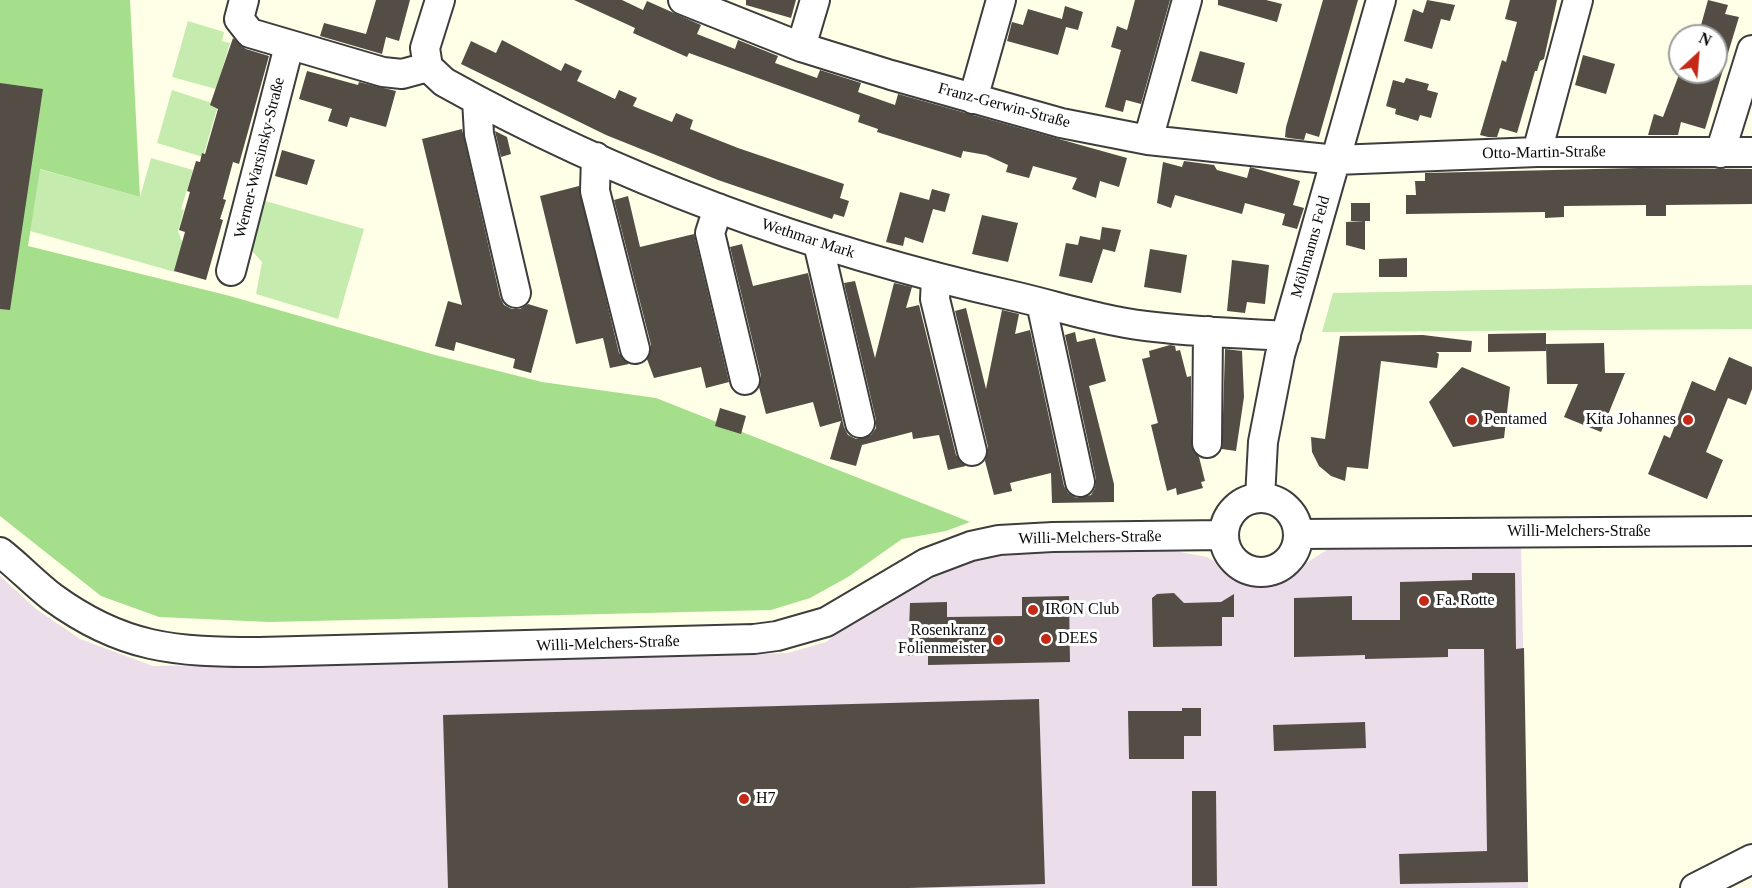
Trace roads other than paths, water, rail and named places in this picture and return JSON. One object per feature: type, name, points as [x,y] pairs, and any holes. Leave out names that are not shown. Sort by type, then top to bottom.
[{"type":"street","points":[[244,0],[239,19],[250,33],[382,72],[402,74],[428,67],[425,48],[440,0]]},
{"type":"street","name":"Franz-Gerwin-Straße","points":[[683,0],[801,47],[1061,123],[1148,140],[1336,160]]},
{"type":"street","points":[[801,47],[815,0]]},
{"type":"street","points":[[973,99],[1001,0]]},
{"type":"street","points":[[1148,140],[1187,0]]},
{"type":"street","name":"Möllmanns Feld","points":[[1260,498],[1263,442],[1286,336],[1381,0]]},
{"type":"street","points":[[1537,152],[1578,0]]},
{"type":"street","name":"Werner-Warsinsky-Straße","points":[[231,271],[289,46]]},
{"type":"street","points":[[1720,153],[1752,50]]},
{"type":"street","name":"Wethmar Mark","points":[[428,67],[444,82],[477,100],[596,157],[718,208],[818,243],[936,279],[1145,326],[1286,336]]},
{"type":"street","points":[[477,100],[479,134],[516,293]]},
{"type":"street","name":"Otto-Martin-Straße","points":[[1336,160],[1537,152],[1752,152]]},
{"type":"street","points":[[596,157],[595,191],[635,350]]},
{"type":"street","points":[[718,208],[710,233],[745,380]]},
{"type":"street","points":[[818,243],[860,423]]},
{"type":"street","points":[[936,279],[935,299],[972,451]]},
{"type":"street","points":[[1041,303],[1080,482]]},
{"type":"street","points":[[1207,443],[1208,331]]},
{"type":"street","points":[[1260,498],[1282,504],[1296,522],[1298,534],[1291,556],[1283,565],[1261,572],[1239,565],[1231,557],[1224,535],[1230,513],[1239,505],[1260,498]]},
{"type":"street","name":"Willi-Melchers-Straße","points":[[1298,534],[1752,531]]},
{"type":"street","name":"Willi-Melchers-Straße","points":[[0,552],[58,602],[87,621],[114,634],[146,644],[190,652],[272,652],[730,641],[777,636],[826,622],[926,563],[971,546],[999,540],[1053,537],[1224,535]]},
{"type":"street","points":[[1695,888],[1738,864]]},
{"type":"place","name":"Pentamed","points":[[1472,420]]},
{"type":"place","name":"Kita Johannes","points":[[1688,420]]},
{"type":"place","name":"Fa. Rotte","points":[[1424,601]]},
{"type":"place","name":"IRON Club","points":[[1033,610]]},
{"type":"place","name":"DEES","points":[[1046,639]]},
{"type":"place","name":"Rosenkranz Folienmeister","points":[[998,640]]},
{"type":"place","name":"H7","points":[[744,799]]}]
